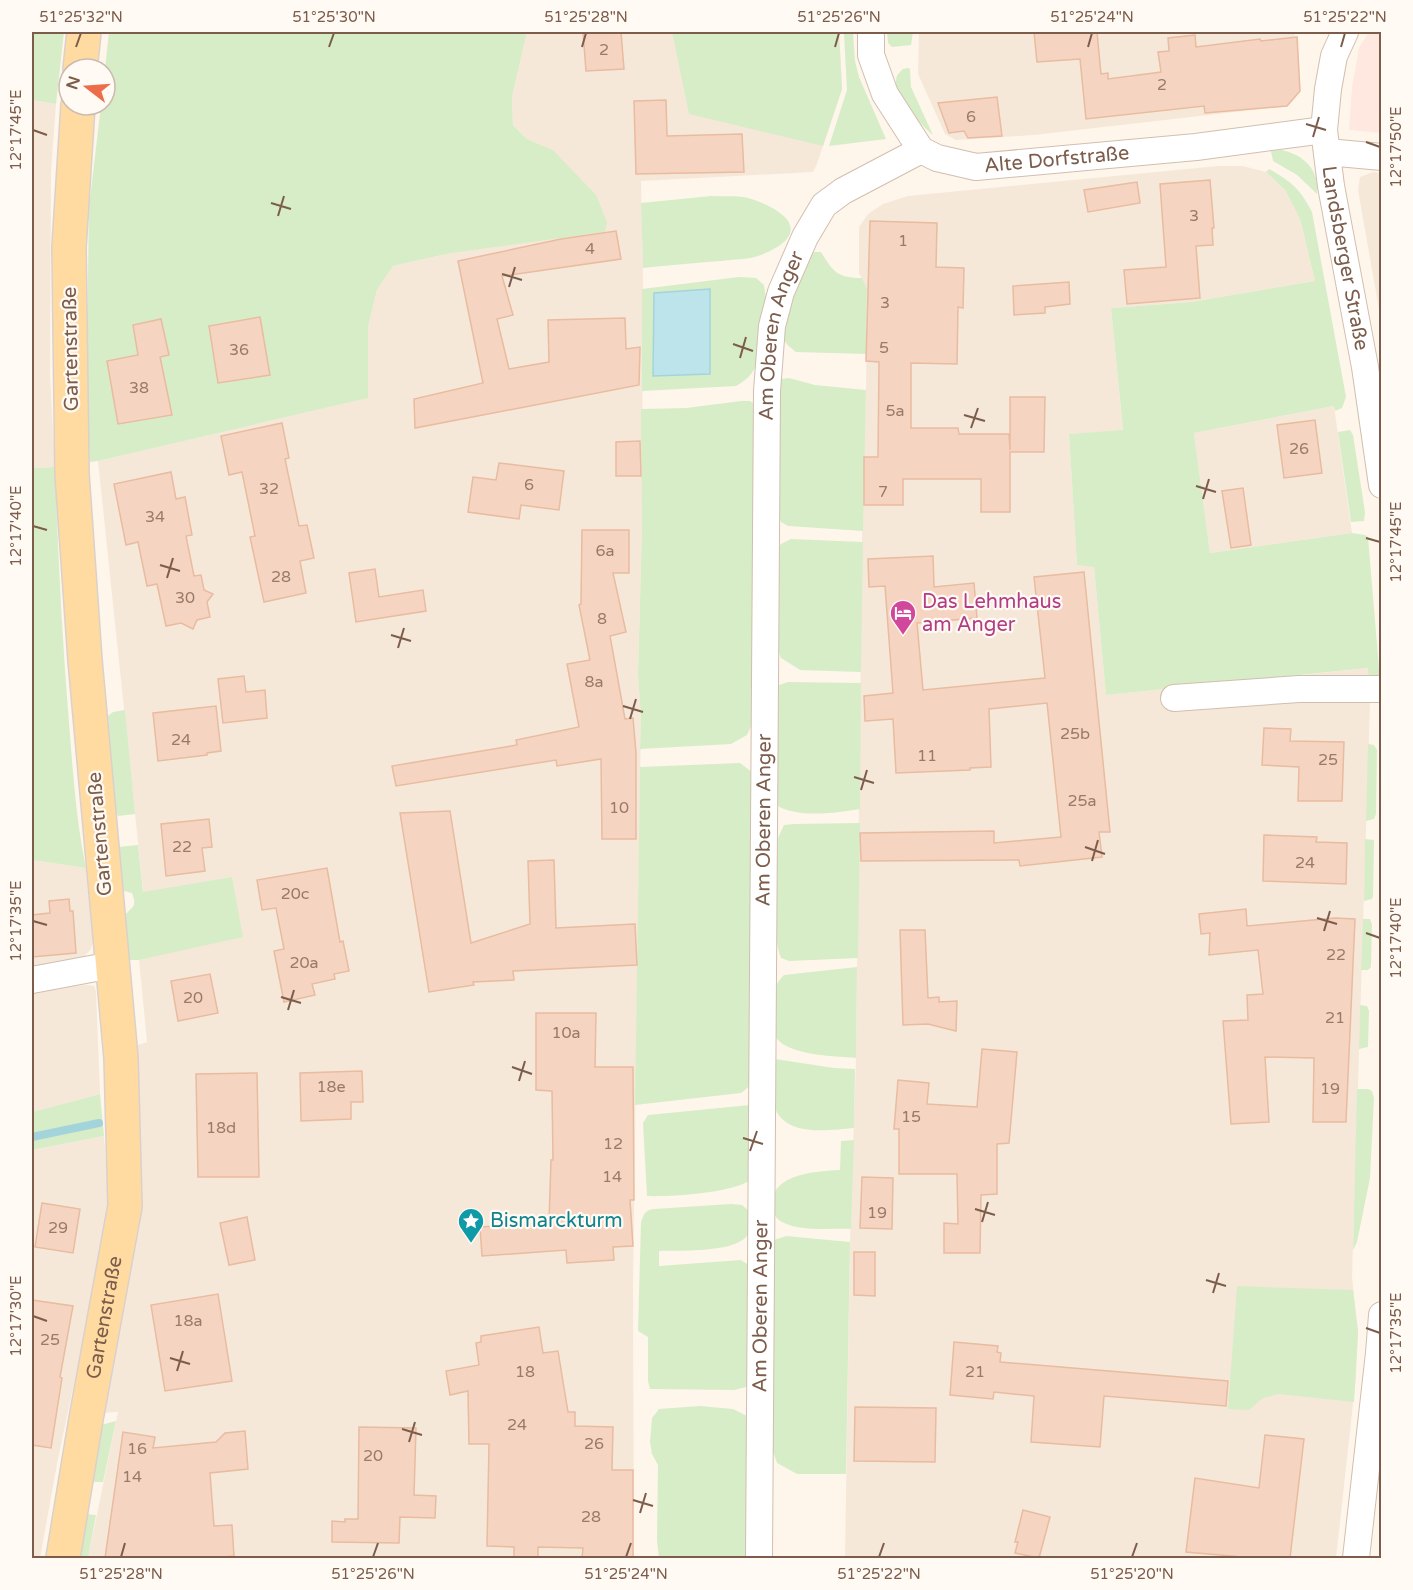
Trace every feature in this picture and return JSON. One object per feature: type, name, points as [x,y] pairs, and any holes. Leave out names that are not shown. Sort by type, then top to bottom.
[{"type":"main road","points":[[81,57],[84,32]]},
{"type":"main road","name":"Gartenstraße","points":[[63,1558],[125,1206],[121,1058],[85,660],[72,474],[69,248],[77,117]]},
{"type":"street","points":[[871,32],[871,55],[885,94],[921,150]]},
{"type":"street","name":"Landsberger Straße","points":[[1345,32],[1334,56],[1328,89],[1326,141],[1330,186],[1365,367],[1382,485]]},
{"type":"street","name":"Alte Dorfstraße","points":[[921,150],[937,158],[976,167],[1196,147],[1326,141],[1382,158]]},
{"type":"street","name":"Am Oberen Anger","points":[[759,1558],[766,403],[772,326],[781,292],[792,265],[824,205],[843,191],[921,150]]},
{"type":"street","points":[[1174,698],[1299,689],[1382,689]]},
{"type":"street","points":[[32,980],[112,964]]},
{"type":"street","points":[[1356,1558],[1382,1315]]},
{"type":"shaded area","points":[[527,32],[839,32],[842,89],[813,172],[641,181],[642,526],[638,675],[641,719],[633,1286],[634,1558],[88,1558],[118,1412],[100,1413],[139,1230],[141,1206],[134,1046],[147,1042],[139,960],[150,957],[98,461],[367,398],[368,327],[377,290],[393,266],[451,253],[553,150],[527,139],[513,125],[512,97]]},
{"type":"shaded area","points":[[919,32],[1295,32],[1295,36],[1298,36],[1300,92],[1287,106],[1034,135],[956,140],[945,134],[918,74]]},
{"type":"shaded area","points":[[1369,32],[1381,32],[1381,133],[1349,130],[1352,87],[1359,48]]},
{"type":"shaded area","points":[[32,100],[56,104],[51,172],[50,375],[55,467],[32,468]]},
{"type":"shaded area","points":[[1218,166],[1243,166],[1266,172],[1285,190],[1300,219],[1315,281],[1191,302],[1111,308],[1123,431],[1069,434],[1077,565],[1094,566],[1106,695],[1369,668],[1370,703],[1352,1277],[1358,1332],[1356,1377],[1336,1558],[845,1558],[850,1242],[856,1058],[863,456],[866,390],[867,288],[859,273],[859,227],[868,214],[883,204],[908,196]]},
{"type":"shaded area","points":[[1373,172],[1381,173],[1381,321],[1358,190],[1360,177]]},
{"type":"shaded area","points":[[1334,406],[1352,533],[1210,553],[1194,433]]},
{"type":"shaded area","points":[[32,860],[86,868],[93,941],[91,949],[80,961],[32,973]]},
{"type":"shaded area","points":[[94,986],[96,991],[100,1094],[32,1112],[32,988]]},
{"type":"shaded area","points":[[104,1136],[109,1204],[106,1232],[58,1459],[40,1558],[32,1558],[32,1150]]},
{"type":"green space","points":[[32,32],[64,32],[61,57],[57,57],[56,104],[32,100]]},
{"type":"green space","points":[[109,32],[527,32],[512,97],[513,125],[527,139],[553,150],[596,195],[607,222],[605,232],[451,253],[393,266],[377,290],[368,327],[368,398],[90,462],[86,411],[89,207],[100,117],[117,117],[117,57],[106,57]]},
{"type":"green space","points":[[672,32],[839,32],[842,89],[823,146],[689,114]]},
{"type":"green space","points":[[887,32],[913,32],[911,45],[892,47],[888,43]]},
{"type":"green space","points":[[853,33],[855,61],[859,77],[886,139],[829,146],[847,90],[844,34]]},
{"type":"green space","points":[[903,69],[910,69],[911,87],[933,135],[910,110],[897,88],[897,76]]},
{"type":"green space","points":[[1281,150],[1296,155],[1308,164],[1316,178],[1317,194],[1297,175],[1273,161],[1271,151]]},
{"type":"green space","points":[[1269,169],[1295,187],[1312,212],[1346,397],[1342,408],[1335,411],[1334,406],[1194,433],[1210,553],[1352,533],[1368,537],[1380,680],[1369,683],[1368,668],[1106,695],[1094,567],[1077,565],[1069,434],[1123,430],[1111,308],[1191,302],[1315,281],[1300,219],[1285,190],[1266,172]]},
{"type":"green space","points":[[711,196],[748,198],[775,210],[790,224],[790,232],[786,240],[758,256],[745,259],[643,268],[641,203]]},
{"type":"green space","points":[[821,252],[833,269],[842,275],[862,278],[867,288],[866,354],[796,352],[783,337],[785,321],[806,254]]},
{"type":"green space","points":[[739,277],[756,278],[764,285],[766,299],[758,360],[750,375],[736,386],[642,391],[642,289]]},
{"type":"green space","points":[[789,378],[815,385],[866,390],[863,531],[788,526],[781,522],[778,516],[778,382]]},
{"type":"green space","points":[[750,401],[754,404],[754,720],[747,735],[731,744],[640,749],[641,719],[638,675],[642,526],[641,409],[686,408]]},
{"type":"green space","points":[[1350,430],[1353,435],[1365,512],[1364,521],[1351,522],[1338,432]]},
{"type":"green space","points":[[55,467],[60,595],[75,796],[86,868],[32,860],[32,468]]},
{"type":"green space","points":[[791,539],[863,542],[861,672],[800,670],[781,658],[776,645],[777,549]]},
{"type":"green space","points":[[788,682],[861,683],[860,809],[806,813],[786,810],[778,806],[776,799],[775,695],[779,685]]},
{"type":"green space","points":[[125,710],[135,814],[118,816],[115,810],[108,716],[113,712]]},
{"type":"green space","points":[[1368,744],[1374,745],[1377,750],[1376,814],[1374,819],[1366,821]]},
{"type":"green space","points":[[740,763],[752,772],[751,1085],[741,1093],[635,1105],[640,767]]},
{"type":"green space","points":[[860,823],[858,958],[789,961],[781,958],[776,933],[775,900],[778,838],[784,825]]},
{"type":"green space","points":[[1365,839],[1374,840],[1374,843],[1373,896],[1372,899],[1364,901]]},
{"type":"green space","points":[[138,845],[143,892],[232,877],[243,937],[130,960],[124,917],[133,907],[134,902],[132,893],[122,888],[118,847]]},
{"type":"green space","points":[[1363,919],[1370,919],[1372,924],[1371,967],[1368,970],[1361,970]]},
{"type":"green space","points":[[857,967],[856,1058],[810,1053],[779,1041],[774,1033],[773,999],[774,990],[784,975]]},
{"type":"green space","points":[[1360,1005],[1367,1006],[1369,1011],[1368,1047],[1359,1049]]},
{"type":"green space","points":[[775,1059],[855,1069],[854,1128],[809,1130],[788,1123],[780,1116],[773,1102]]},
{"type":"green space","points":[[1357,1089],[1372,1091],[1374,1098],[1370,1178],[1357,1242],[1353,1250]]},
{"type":"green space","points":[[100,1094],[104,1136],[32,1150],[32,1112]]},
{"type":"green space","points":[[750,1105],[752,1179],[744,1184],[717,1191],[647,1196],[643,1123],[648,1115]]},
{"type":"green space","points":[[854,1140],[851,1229],[798,1227],[778,1219],[773,1207],[778,1187],[796,1176],[840,1170],[841,1141]]},
{"type":"green space","points":[[742,1205],[750,1212],[750,1231],[745,1238],[723,1247],[659,1251],[659,1266],[741,1260],[750,1266],[750,1383],[746,1387],[734,1390],[650,1389],[648,1337],[638,1331],[643,1217],[647,1211],[654,1209]]},
{"type":"green space","points":[[786,1236],[850,1242],[846,1474],[797,1474],[777,1463],[771,1445],[772,1244],[774,1240]]},
{"type":"green space","points":[[1237,1286],[1353,1290],[1358,1332],[1354,1402],[1279,1394],[1263,1398],[1249,1410],[1228,1409]]},
{"type":"green space","points":[[700,1406],[733,1409],[747,1416],[751,1558],[659,1558],[657,1541],[658,1465],[652,1454],[650,1442],[652,1418],[659,1409]]},
{"type":"green space","points":[[116,1421],[103,1482],[91,1482],[101,1425]]},
{"type":"green space","points":[[86,1514],[96,1515],[88,1558],[75,1558]]},
{"type":"water","points":[[710,289],[710,374],[653,376],[654,293]]},
{"type":"building","points":[[583,32],[621,32],[624,69],[586,71]]},
{"type":"building","points":[[1034,32],[1097,32],[1101,74],[1108,73],[1108,79],[1161,72],[1158,52],[1169,51],[1168,38],[1195,35],[1196,47],[1297,37],[1300,91],[1287,106],[1205,113],[1204,106],[1086,119],[1080,59],[1037,62]]},
{"type":"building","points":[[997,97],[1002,136],[968,138],[964,131],[949,133],[938,103]]},
{"type":"building","points":[[666,100],[667,136],[742,134],[744,172],[636,174],[634,101]]},
{"type":"building","points":[[1210,180],[1213,245],[1196,246],[1200,298],[1127,304],[1124,270],[1166,267],[1160,184]]},
{"type":"building","points":[[1137,182],[1140,203],[1088,212],[1084,190]]},
{"type":"building","points":[[870,221],[937,223],[936,267],[964,268],[963,308],[958,307],[957,364],[911,363],[911,428],[958,428],[959,434],[1009,434],[1010,450],[1010,397],[1045,397],[1044,452],[1010,452],[1010,512],[981,512],[981,479],[903,479],[903,505],[864,505],[864,457],[878,457],[879,362],[866,361]]},
{"type":"building","points":[[616,231],[621,259],[502,276],[513,315],[497,319],[509,369],[549,362],[548,320],[625,318],[626,349],[640,347],[639,385],[415,428],[414,399],[483,383],[458,261],[561,239]]},
{"type":"building","points":[[1069,282],[1070,304],[1045,307],[1045,313],[1014,315],[1013,286]]},
{"type":"building","points":[[260,317],[270,375],[218,383],[209,326]]},
{"type":"building","points":[[161,319],[169,355],[160,357],[172,415],[118,424],[107,361],[138,355],[133,325]]},
{"type":"building","points":[[1315,420],[1322,473],[1284,478],[1277,425]]},
{"type":"building","points":[[282,423],[289,458],[285,459],[299,526],[307,525],[314,558],[300,561],[306,593],[264,602],[250,537],[255,536],[242,472],[229,475],[221,436]]},
{"type":"building","points":[[640,441],[641,476],[616,476],[616,442]]},
{"type":"building","points":[[499,463],[564,471],[559,510],[521,505],[519,519],[468,512],[473,477],[496,480]]},
{"type":"building","points":[[171,472],[176,499],[185,497],[192,535],[186,536],[194,576],[201,575],[204,590],[213,594],[207,602],[210,617],[197,620],[193,629],[181,623],[166,626],[157,584],[147,586],[138,542],[126,545],[114,484]]},
{"type":"building","points":[[1243,488],[1251,545],[1231,548],[1222,491]]},
{"type":"building","points":[[582,530],[629,530],[629,573],[613,573],[626,632],[610,636],[625,719],[633,718],[636,753],[636,839],[602,839],[601,759],[557,766],[556,760],[396,786],[392,766],[517,745],[516,740],[579,727],[567,664],[590,660],[579,605],[581,604]]},
{"type":"building","points":[[933,556],[934,587],[974,583],[977,618],[917,623],[923,690],[1045,678],[1034,577],[1084,572],[1110,832],[1099,832],[1102,857],[1020,866],[1019,860],[861,861],[860,833],[994,831],[994,843],[1061,837],[1047,703],[989,709],[991,767],[970,768],[970,770],[896,773],[893,719],[865,721],[864,696],[893,693],[885,586],[869,587],[868,559]]},
{"type":"building","points":[[375,569],[379,597],[423,590],[426,611],[356,622],[349,573]]},
{"type":"building","points":[[244,676],[246,692],[265,690],[267,718],[223,723],[218,679]]},
{"type":"building","points":[[216,706],[221,751],[158,761],[153,713]]},
{"type":"building","points":[[1264,728],[1291,729],[1290,741],[1344,742],[1342,801],[1298,801],[1299,767],[1262,765]]},
{"type":"building","points":[[450,811],[471,943],[530,924],[528,861],[554,860],[556,928],[635,924],[637,965],[513,971],[514,980],[473,982],[474,985],[429,992],[400,813]]},
{"type":"building","points":[[209,819],[212,847],[202,848],[205,871],[166,876],[161,824]]},
{"type":"building","points":[[1264,835],[1317,837],[1316,842],[1347,843],[1346,884],[1263,881]]},
{"type":"building","points":[[327,868],[340,942],[343,941],[349,971],[334,974],[335,979],[312,984],[315,995],[284,1002],[274,951],[284,949],[276,908],[262,910],[257,880]]},
{"type":"building","points":[[69,899],[70,911],[73,911],[76,953],[32,957],[32,915],[50,913],[49,901]]},
{"type":"building","points":[[1246,909],[1247,926],[1335,918],[1355,919],[1346,1122],[1313,1122],[1314,1058],[1265,1057],[1269,1122],[1231,1124],[1223,1021],[1248,1020],[1247,995],[1263,994],[1258,950],[1209,955],[1210,933],[1201,934],[1199,914]]},
{"type":"building","points":[[900,930],[925,930],[928,998],[939,997],[939,1002],[957,1001],[956,1031],[928,1024],[903,1025]]},
{"type":"building","points":[[210,974],[218,1013],[178,1021],[171,981]]},
{"type":"building","points":[[536,1013],[596,1013],[595,1067],[633,1067],[634,1200],[630,1200],[633,1246],[613,1247],[614,1260],[567,1263],[566,1250],[482,1256],[480,1227],[549,1223],[551,1160],[553,1160],[552,1091],[536,1090]]},
{"type":"building","points":[[982,1049],[1017,1052],[1009,1143],[997,1144],[997,1194],[981,1195],[980,1253],[944,1253],[944,1223],[958,1224],[957,1174],[899,1174],[899,1129],[894,1129],[898,1080],[929,1083],[927,1104],[977,1107]]},
{"type":"building","points":[[362,1071],[363,1102],[351,1102],[351,1119],[301,1121],[300,1073]]},
{"type":"building","points":[[257,1073],[259,1177],[198,1177],[196,1074]]},
{"type":"building","points":[[862,1177],[893,1178],[892,1229],[860,1228]]},
{"type":"building","points":[[42,1203],[80,1209],[73,1253],[35,1247]]},
{"type":"building","points":[[247,1217],[255,1260],[229,1265],[220,1223]]},
{"type":"building","points":[[854,1252],[875,1252],[875,1296],[854,1295]]},
{"type":"building","points":[[218,1294],[232,1381],[165,1391],[151,1305]]},
{"type":"building","points":[[32,1300],[73,1306],[60,1377],[62,1378],[51,1448],[32,1445]]},
{"type":"building","points":[[539,1327],[543,1353],[558,1351],[568,1412],[575,1412],[575,1426],[613,1427],[612,1470],[633,1470],[633,1558],[582,1558],[583,1548],[538,1547],[538,1558],[514,1558],[514,1547],[487,1546],[489,1444],[469,1444],[468,1391],[450,1395],[446,1371],[479,1365],[476,1343],[481,1342],[481,1336]]},
{"type":"building","points":[[954,1342],[998,1346],[997,1352],[1001,1353],[1000,1362],[1228,1381],[1226,1406],[1104,1396],[1100,1447],[1031,1442],[1034,1396],[994,1392],[993,1399],[950,1395]]},
{"type":"building","points":[[855,1407],[936,1408],[935,1462],[854,1461]]},
{"type":"building","points":[[359,1427],[416,1428],[414,1495],[436,1496],[435,1518],[400,1517],[399,1543],[332,1542],[332,1521],[345,1522],[345,1519],[358,1519]]},
{"type":"building","points":[[245,1431],[248,1469],[210,1473],[214,1526],[232,1525],[234,1556],[105,1558],[123,1432],[155,1437],[153,1448],[216,1442],[225,1433]]},
{"type":"building","points":[[1265,1435],[1304,1439],[1290,1558],[1254,1558],[1186,1552],[1195,1478],[1259,1488]]},
{"type":"building","points":[[1023,1510],[1050,1517],[1039,1558],[1015,1553],[1018,1542],[1015,1542]]},
{"type":"waterway","points":[[32,1137],[99,1123]]},
{"type":"place","name":"Das Lehmhaus am Anger","points":[[903,636]]},
{"type":"place","name":"Bismarckturm","points":[[471,1244]]}]
